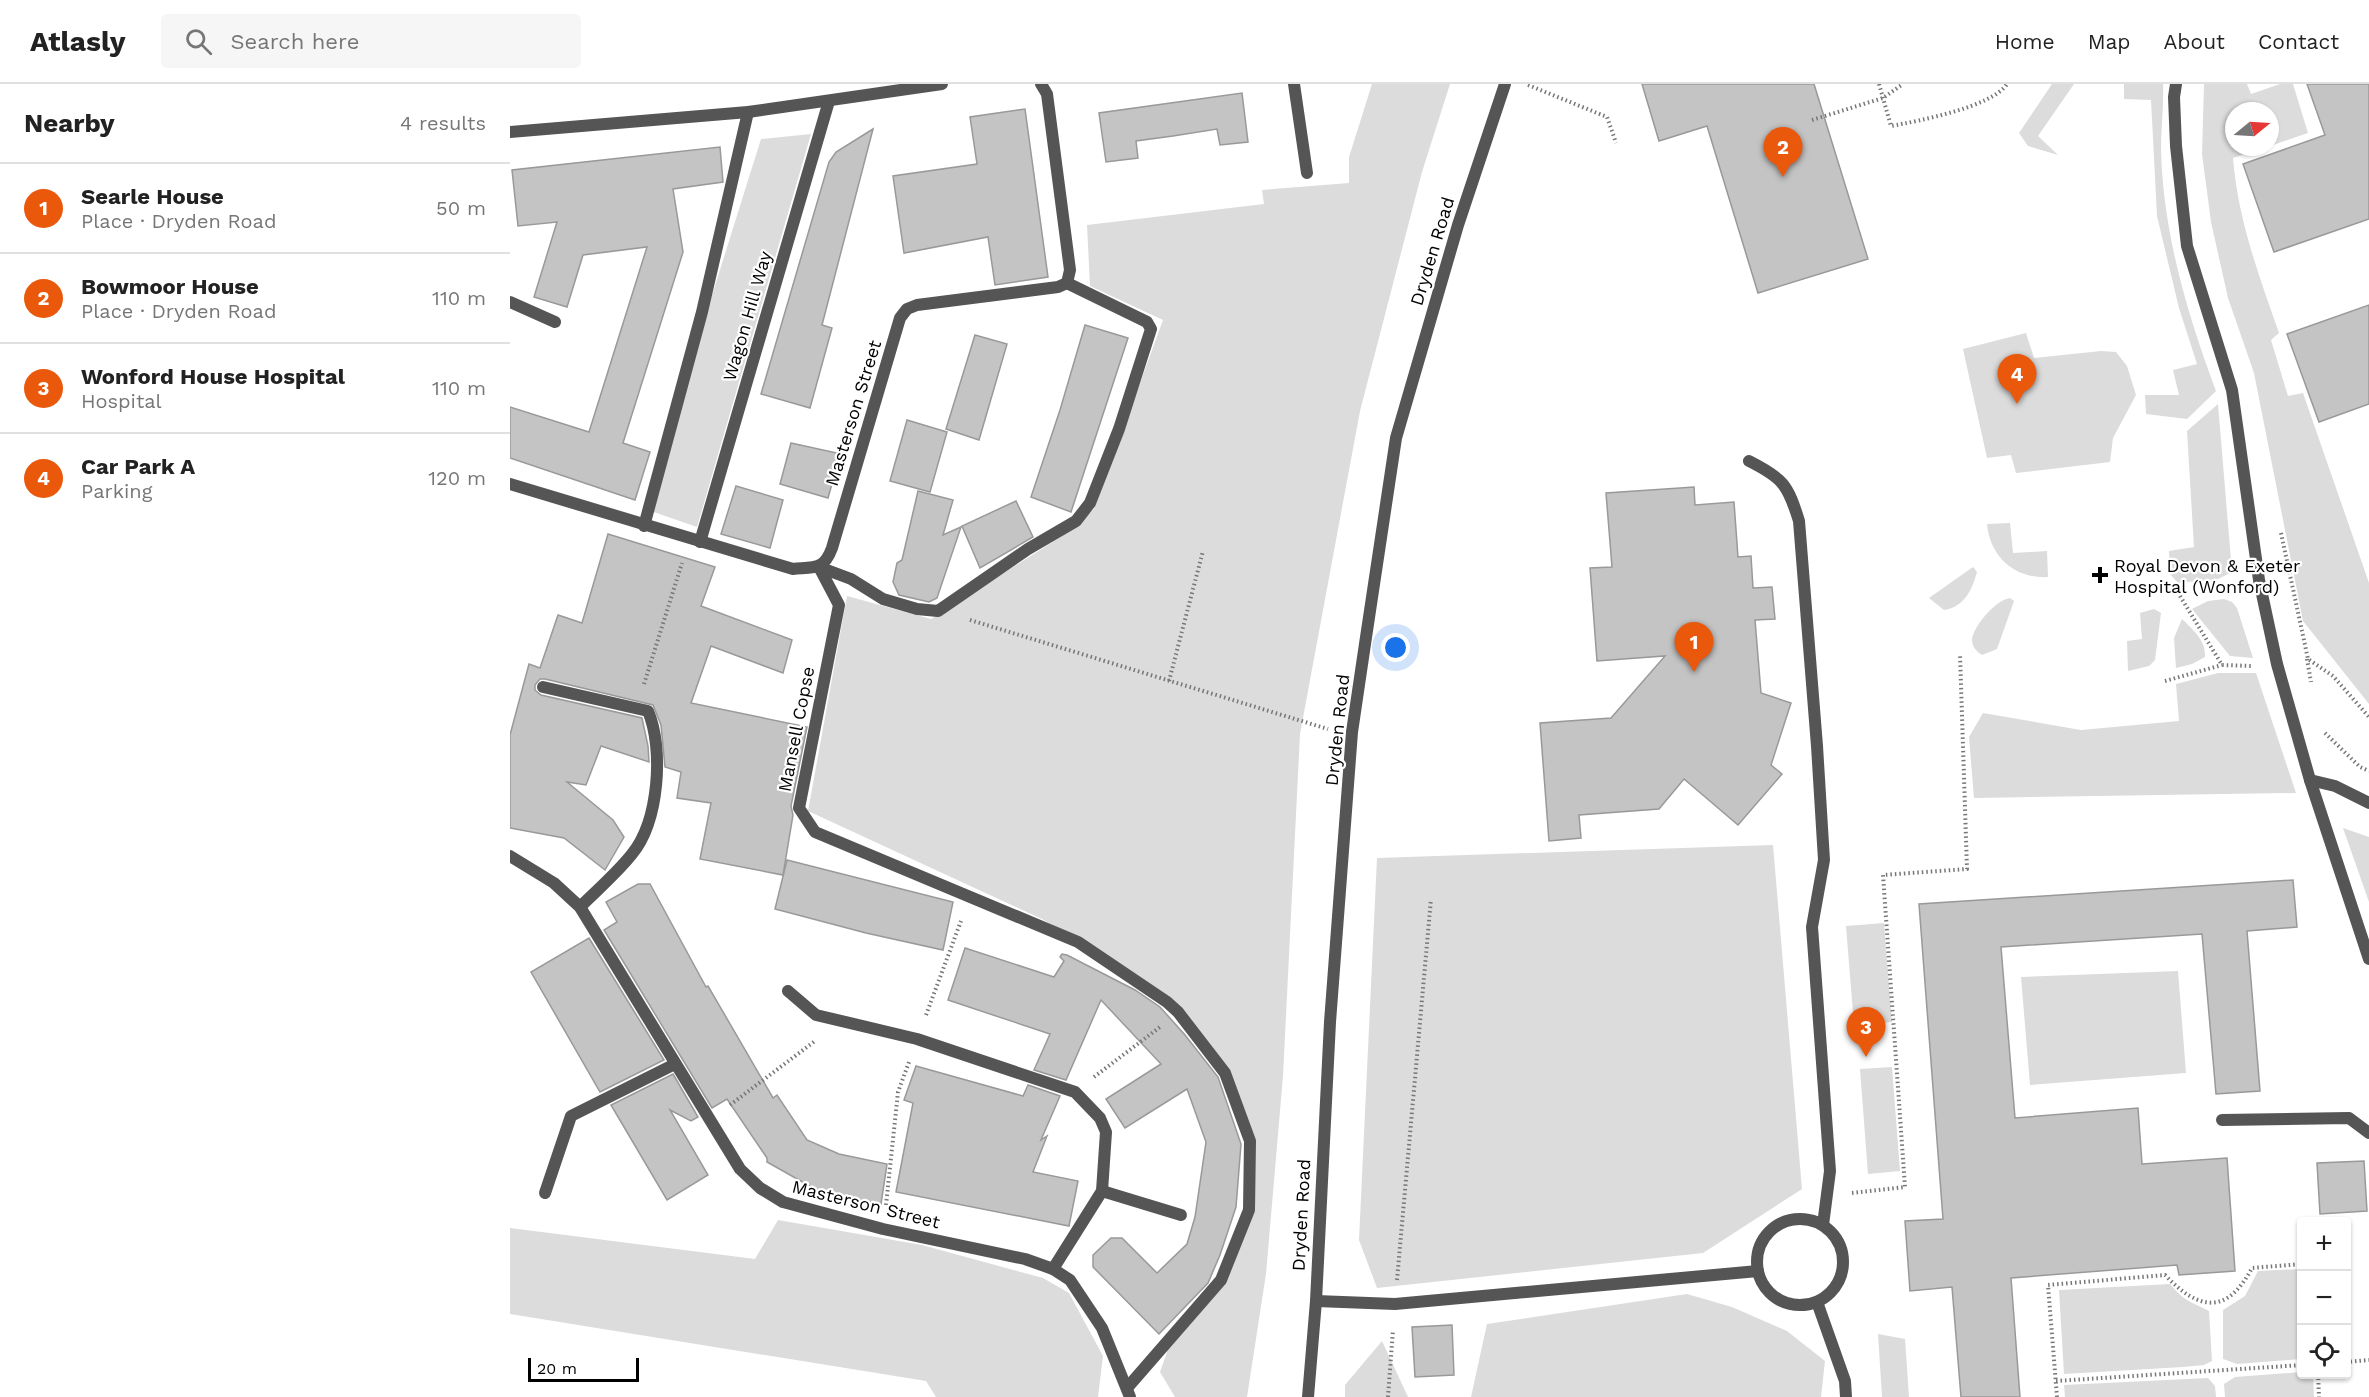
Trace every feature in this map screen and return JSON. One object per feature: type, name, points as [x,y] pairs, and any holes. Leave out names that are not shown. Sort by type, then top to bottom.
[{"type":"street","points":[[510,132],[748,112],[829,101],[860,94],[942,84]]},
{"type":"street","points":[[510,484],[793,569],[819,567],[851,579],[883,599],[917,609],[938,611],[1028,549],[1076,521],[1090,503],[1111,450],[1151,329],[1147,322],[1067,283],[1070,270],[1047,94],[1041,84]]},
{"type":"street","points":[[1294,84],[1307,173]]},
{"type":"street","name":"Dryden Road","points":[[1308,1397],[1316,1301],[1330,1022],[1352,732],[1396,438],[1458,225],[1505,84]]},
{"type":"street","points":[[2176,84],[2174,98],[2176,146],[2187,246],[2232,390],[2259,580],[2277,664],[2310,780],[2369,959]]},
{"type":"street","name":"Wagon Hill Way","points":[[695,540],[829,101]]},
{"type":"street","points":[[644,526],[702,312],[748,112]]},
{"type":"street","name":"Masterson Street","points":[[819,567],[827,560],[832,548],[900,318],[907,309],[917,305],[1058,287],[1067,283]]},
{"type":"street","points":[[510,302],[555,322]]},
{"type":"street","points":[[1749,461],[1771,472],[1789,490],[1799,521],[1824,860],[1812,927],[1830,1171],[1823,1225]]},
{"type":"street","name":"Mansell Copse","points":[[819,567],[839,605],[799,808],[815,832],[1078,942],[1167,1002],[1178,1012],[1225,1072],[1250,1141],[1249,1210],[1221,1280],[1129,1392]]},
{"type":"street","points":[[543,687],[648,711],[654,726],[657,774],[647,829],[633,854],[580,907]]},
{"type":"street","points":[[2310,780],[2335,786],[2369,803]]},
{"type":"street","name":"Masterson Street","points":[[510,856],[554,883],[580,907],[740,1169],[760,1188],[783,1202],[883,1229],[1025,1258],[1053,1269],[1070,1280],[1102,1328],[1129,1392]]},
{"type":"street","points":[[788,991],[816,1015],[917,1039],[1075,1092],[1101,1118],[1106,1132],[1102,1191],[1053,1269]]},
{"type":"street","points":[[545,1193],[571,1116],[675,1064]]},
{"type":"street","points":[[2222,1120],[2349,1118],[2369,1133]]},
{"type":"street","points":[[1102,1191],[1181,1215]]},
{"type":"street","points":[[1793,1219],[1808,1219],[1823,1225],[1835,1236],[1842,1251],[1840,1280],[1830,1294],[1817,1302],[1798,1305],[1783,1300],[1764,1286],[1758,1271],[1759,1249],[1762,1242],[1771,1230],[1793,1219]]},
{"type":"street","points":[[1316,1301],[1395,1304],[1758,1271]]},
{"type":"street","points":[[1817,1302],[1845,1381],[1846,1397]]},
{"type":"path","points":[[1525,84],[1607,117],[1616,143]]},
{"type":"path","points":[[1539,90],[1541,84]]},
{"type":"path","points":[[1879,84],[1891,126],[1974,105],[2002,91],[2007,84]]},
{"type":"path","points":[[1812,120],[1883,98],[1903,84]]},
{"type":"path","points":[[636,708],[695,540]]},
{"type":"path","points":[[1169,681],[1203,551]]},
{"type":"path","points":[[2180,596],[2222,665]]},
{"type":"path","points":[[938,611],[1325,729],[1352,732]]},
{"type":"path","points":[[1828,1185],[1852,1193],[1905,1187],[1883,875],[1967,869],[1960,654]]},
{"type":"path","points":[[2165,681],[2222,665],[2277,664],[2308,659],[2312,692]]},
{"type":"path","points":[[2322,725],[2326,736],[2360,767],[2369,771]]},
{"type":"path","points":[[1388,1397],[1431,898]]},
{"type":"path","points":[[1075,1092],[1178,1012]]},
{"type":"path","points":[[710,1120],[822,1036],[836,1020]]},
{"type":"path","points":[[2057,1397],[2048,1285],[2165,1275],[2176,1287],[2197,1300],[2216,1303],[2231,1297],[2242,1286],[2252,1268],[2297,1264]]},
{"type":"path","points":[[2351,1362],[2369,1360]]},
{"type":"path","points":[[2056,1381],[2297,1365]]},
{"type":"path","points":[[2318,1379],[2319,1397]]},
{"type":"shaded area","points":[[1372,84],[1450,84],[1422,172],[1360,411],[1300,734],[1283,1076],[1266,1274],[1247,1397],[1175,1397],[1160,1372],[1168,1349],[1224,1285],[1252,1210],[1254,1158],[1231,1073],[1144,981],[1042,919],[808,811],[847,596],[931,619],[1070,531],[1094,509],[1163,320],[1090,286],[1087,225],[1264,204],[1262,190],[1349,183],[1349,157]]},
{"type":"shaded area","points":[[2052,84],[2074,84],[2038,136],[2058,155],[2028,146],[2019,133]]},
{"type":"shaded area","points":[[2124,84],[2163,84],[2161,149],[2166,211],[2186,302],[2216,391],[2187,419],[2146,414],[2145,395],[2179,395],[2173,370],[2197,364],[2179,308],[2157,216],[2151,100],[2124,99]]},
{"type":"shaded area","points":[[2204,84],[2247,84],[2251,94],[2280,84],[2293,84],[2308,133],[2279,143],[2279,102],[2225,102],[2225,156],[2239,156],[2233,158],[2239,203],[2257,269],[2279,333],[2271,340],[2288,396],[2303,393],[2369,583],[2369,704],[2303,621],[2254,373],[2228,298],[2211,222],[2202,154]]},
{"type":"shaded area","points":[[811,134],[697,527],[645,509],[761,139]]},
{"type":"shaded area","points":[[2026,333],[2034,358],[2101,351],[2116,352],[2127,366],[2136,395],[2113,438],[2110,462],[2016,473],[2011,455],[1987,458],[1963,349]]},
{"type":"shaded area","points":[[2218,404],[2232,572],[2218,579],[2178,583],[2170,574],[2169,551],[2194,547],[2187,431]]},
{"type":"shaded area","points":[[2010,523],[2013,553],[2047,551],[2048,577],[2036,577],[2015,570],[1999,556],[1989,536],[1987,524]]},
{"type":"shaded area","points":[[1973,567],[1977,572],[1973,585],[1966,597],[1957,605],[1944,610],[1929,598]]},
{"type":"shaded area","points":[[2010,598],[2014,601],[1997,649],[1982,655],[1973,644],[1974,633],[1981,620],[1992,608]]},
{"type":"shaded area","points":[[2224,599],[2232,602],[2237,608],[2253,658],[2230,656],[2192,609],[2208,601]]},
{"type":"shaded area","points":[[2154,609],[2161,613],[2155,660],[2149,666],[2128,671],[2127,641],[2142,639],[2140,613]]},
{"type":"shaded area","points":[[2182,619],[2201,640],[2205,657],[2192,664],[2176,668],[2174,638]]},
{"type":"shaded area","points":[[2218,673],[2256,673],[2296,793],[1974,798],[1969,737],[1983,713],[2081,730],[2179,721],[2176,684]]},
{"type":"shaded area","points":[[2343,828],[2369,837],[2369,902]]},
{"type":"shaded area","points":[[1773,845],[1802,1189],[1703,1253],[1377,1288],[1359,1240],[1377,858]]},
{"type":"shaded area","points":[[1884,923],[1892,1022],[1854,1025],[1846,926]]},
{"type":"shaded area","points":[[2178,971],[2186,1073],[2030,1085],[2021,977]]},
{"type":"shaded area","points":[[1892,1067],[1900,1171],[1868,1174],[1860,1069]]},
{"type":"shaded area","points":[[778,1220],[922,1245],[1043,1278],[1069,1293],[1103,1356],[1098,1397],[936,1397],[926,1381],[510,1314],[510,1228],[755,1259]]},
{"type":"shaded area","points":[[2297,1269],[2297,1359],[2237,1364],[2223,1359],[2223,1310],[2245,1296],[2258,1271]]},
{"type":"shaded area","points":[[2170,1284],[2184,1298],[2209,1311],[2212,1361],[2204,1365],[2183,1367],[2064,1374],[2059,1290]]},
{"type":"shaded area","points":[[1687,1294],[1732,1307],[1787,1331],[1825,1361],[1821,1397],[1471,1397],[1487,1324]]},
{"type":"shaded area","points":[[1878,1334],[1905,1339],[1909,1397],[1882,1397]]},
{"type":"shaded area","points":[[1382,1341],[1408,1397],[1345,1397],[1345,1385]]},
{"type":"shaded area","points":[[2297,1372],[2297,1379],[2313,1379],[2314,1397],[2225,1397],[2224,1384],[2235,1377]]},
{"type":"shaded area","points":[[2208,1378],[2215,1386],[2216,1397],[2065,1397],[2064,1385]]},
{"type":"building","points":[[1642,84],[1814,84],[1868,259],[1758,293],[1707,126],[1659,141]]},
{"type":"building","points":[[2307,84],[2369,84],[2369,219],[2274,252],[2243,164],[2266,156],[2279,156],[2279,151],[2325,135]]},
{"type":"building","points":[[1242,93],[1248,142],[1220,145],[1217,129],[1136,141],[1138,158],[1106,162],[1099,113]]},
{"type":"building","points":[[1025,109],[1048,277],[995,285],[988,237],[904,253],[893,176],[977,164],[970,117]]},
{"type":"building","points":[[873,129],[822,325],[832,328],[810,408],[761,394],[829,162],[836,152]]},
{"type":"building","points":[[720,147],[723,182],[673,189],[683,252],[623,443],[650,452],[635,500],[510,458],[510,407],[589,432],[647,247],[583,255],[567,307],[534,297],[557,222],[518,226],[512,170]]},
{"type":"building","points":[[2369,305],[2369,404],[2319,422],[2287,334]]},
{"type":"building","points":[[1085,325],[1128,338],[1071,512],[1031,497]]},
{"type":"building","points":[[975,335],[1007,344],[979,440],[946,429]]},
{"type":"building","points":[[907,420],[947,432],[930,492],[890,481]]},
{"type":"building","points":[[791,443],[837,453],[837,466],[828,498],[780,484]]},
{"type":"building","points":[[736,486],[783,500],[770,548],[721,534]]},
{"type":"building","points":[[1694,487],[1695,505],[1734,502],[1738,557],[1751,556],[1753,588],[1772,587],[1775,619],[1755,620],[1761,693],[1791,703],[1771,765],[1782,774],[1738,825],[1684,779],[1659,809],[1579,815],[1581,838],[1549,841],[1540,723],[1611,718],[1665,656],[1597,661],[1590,568],[1612,567],[1606,493]]},
{"type":"building","points":[[918,491],[953,500],[943,535],[961,527],[937,598],[929,602],[899,595],[893,582],[897,563],[902,560]]},
{"type":"building","points":[[1016,501],[1033,537],[980,568],[962,526]]},
{"type":"building","points":[[608,534],[715,567],[701,606],[792,640],[783,673],[711,646],[691,703],[807,727],[791,806],[793,815],[783,875],[700,859],[711,803],[677,798],[681,772],[665,767],[661,725],[653,705],[545,679],[540,679],[535,685],[535,690],[541,695],[642,718],[649,762],[601,746],[586,785],[567,782],[613,820],[624,837],[605,870],[564,838],[510,828],[510,735],[529,664],[540,668],[558,615],[582,623]]},
{"type":"building","points":[[787,860],[953,902],[943,950],[775,909]]},
{"type":"building","points":[[2293,880],[2297,927],[2247,931],[2260,1091],[2216,1094],[2202,934],[2001,947],[2015,1118],[2138,1108],[2142,1164],[2227,1158],[2235,1271],[2179,1275],[2177,1265],[2011,1278],[2020,1397],[1961,1397],[1952,1287],[1910,1291],[1905,1221],[1943,1219],[1919,904]]},
{"type":"building","points":[[638,884],[650,884],[706,987],[708,986],[773,1098],[777,1095],[807,1140],[839,1154],[887,1164],[881,1204],[822,1193],[767,1162],[767,1158],[727,1099],[712,1108],[604,930],[617,922],[606,902]]},
{"type":"building","points":[[589,938],[664,1060],[600,1092],[531,972]]},
{"type":"building","points":[[965,948],[1054,977],[1064,961],[1060,957],[1062,954],[1067,955],[1135,990],[1160,1007],[1218,1077],[1241,1144],[1236,1207],[1208,1283],[1159,1334],[1093,1267],[1093,1255],[1111,1238],[1122,1238],[1157,1273],[1187,1244],[1195,1217],[1206,1142],[1187,1089],[1125,1128],[1106,1099],[1161,1064],[1101,1000],[1066,1080],[1034,1070],[1050,1034],[948,1000]]},
{"type":"building","points":[[916,1066],[1023,1096],[1028,1085],[1060,1096],[1041,1140],[1047,1136],[1033,1172],[1078,1181],[1069,1226],[896,1192],[913,1103],[904,1100]]},
{"type":"building","points":[[673,1074],[698,1117],[691,1121],[670,1110],[708,1175],[667,1200],[611,1105]]},
{"type":"building","points":[[2364,1161],[2367,1211],[2320,1214],[2317,1163]]},
{"type":"building","points":[[1452,1325],[1454,1375],[1415,1377],[1412,1327]]},
{"type":"place","name":"Bowmoor House","points":[[1783,177]]},
{"type":"place","name":"Car Park A","points":[[2017,404]]},
{"type":"place","name":"Royal Devon & Exeter Hospital (Wonford)","points":[[2100,575]]},
{"type":"place","name":"Searle House","points":[[1694,672]]},
{"type":"place","name":"Wonford House Hospital","points":[[1866,1057]]}]
